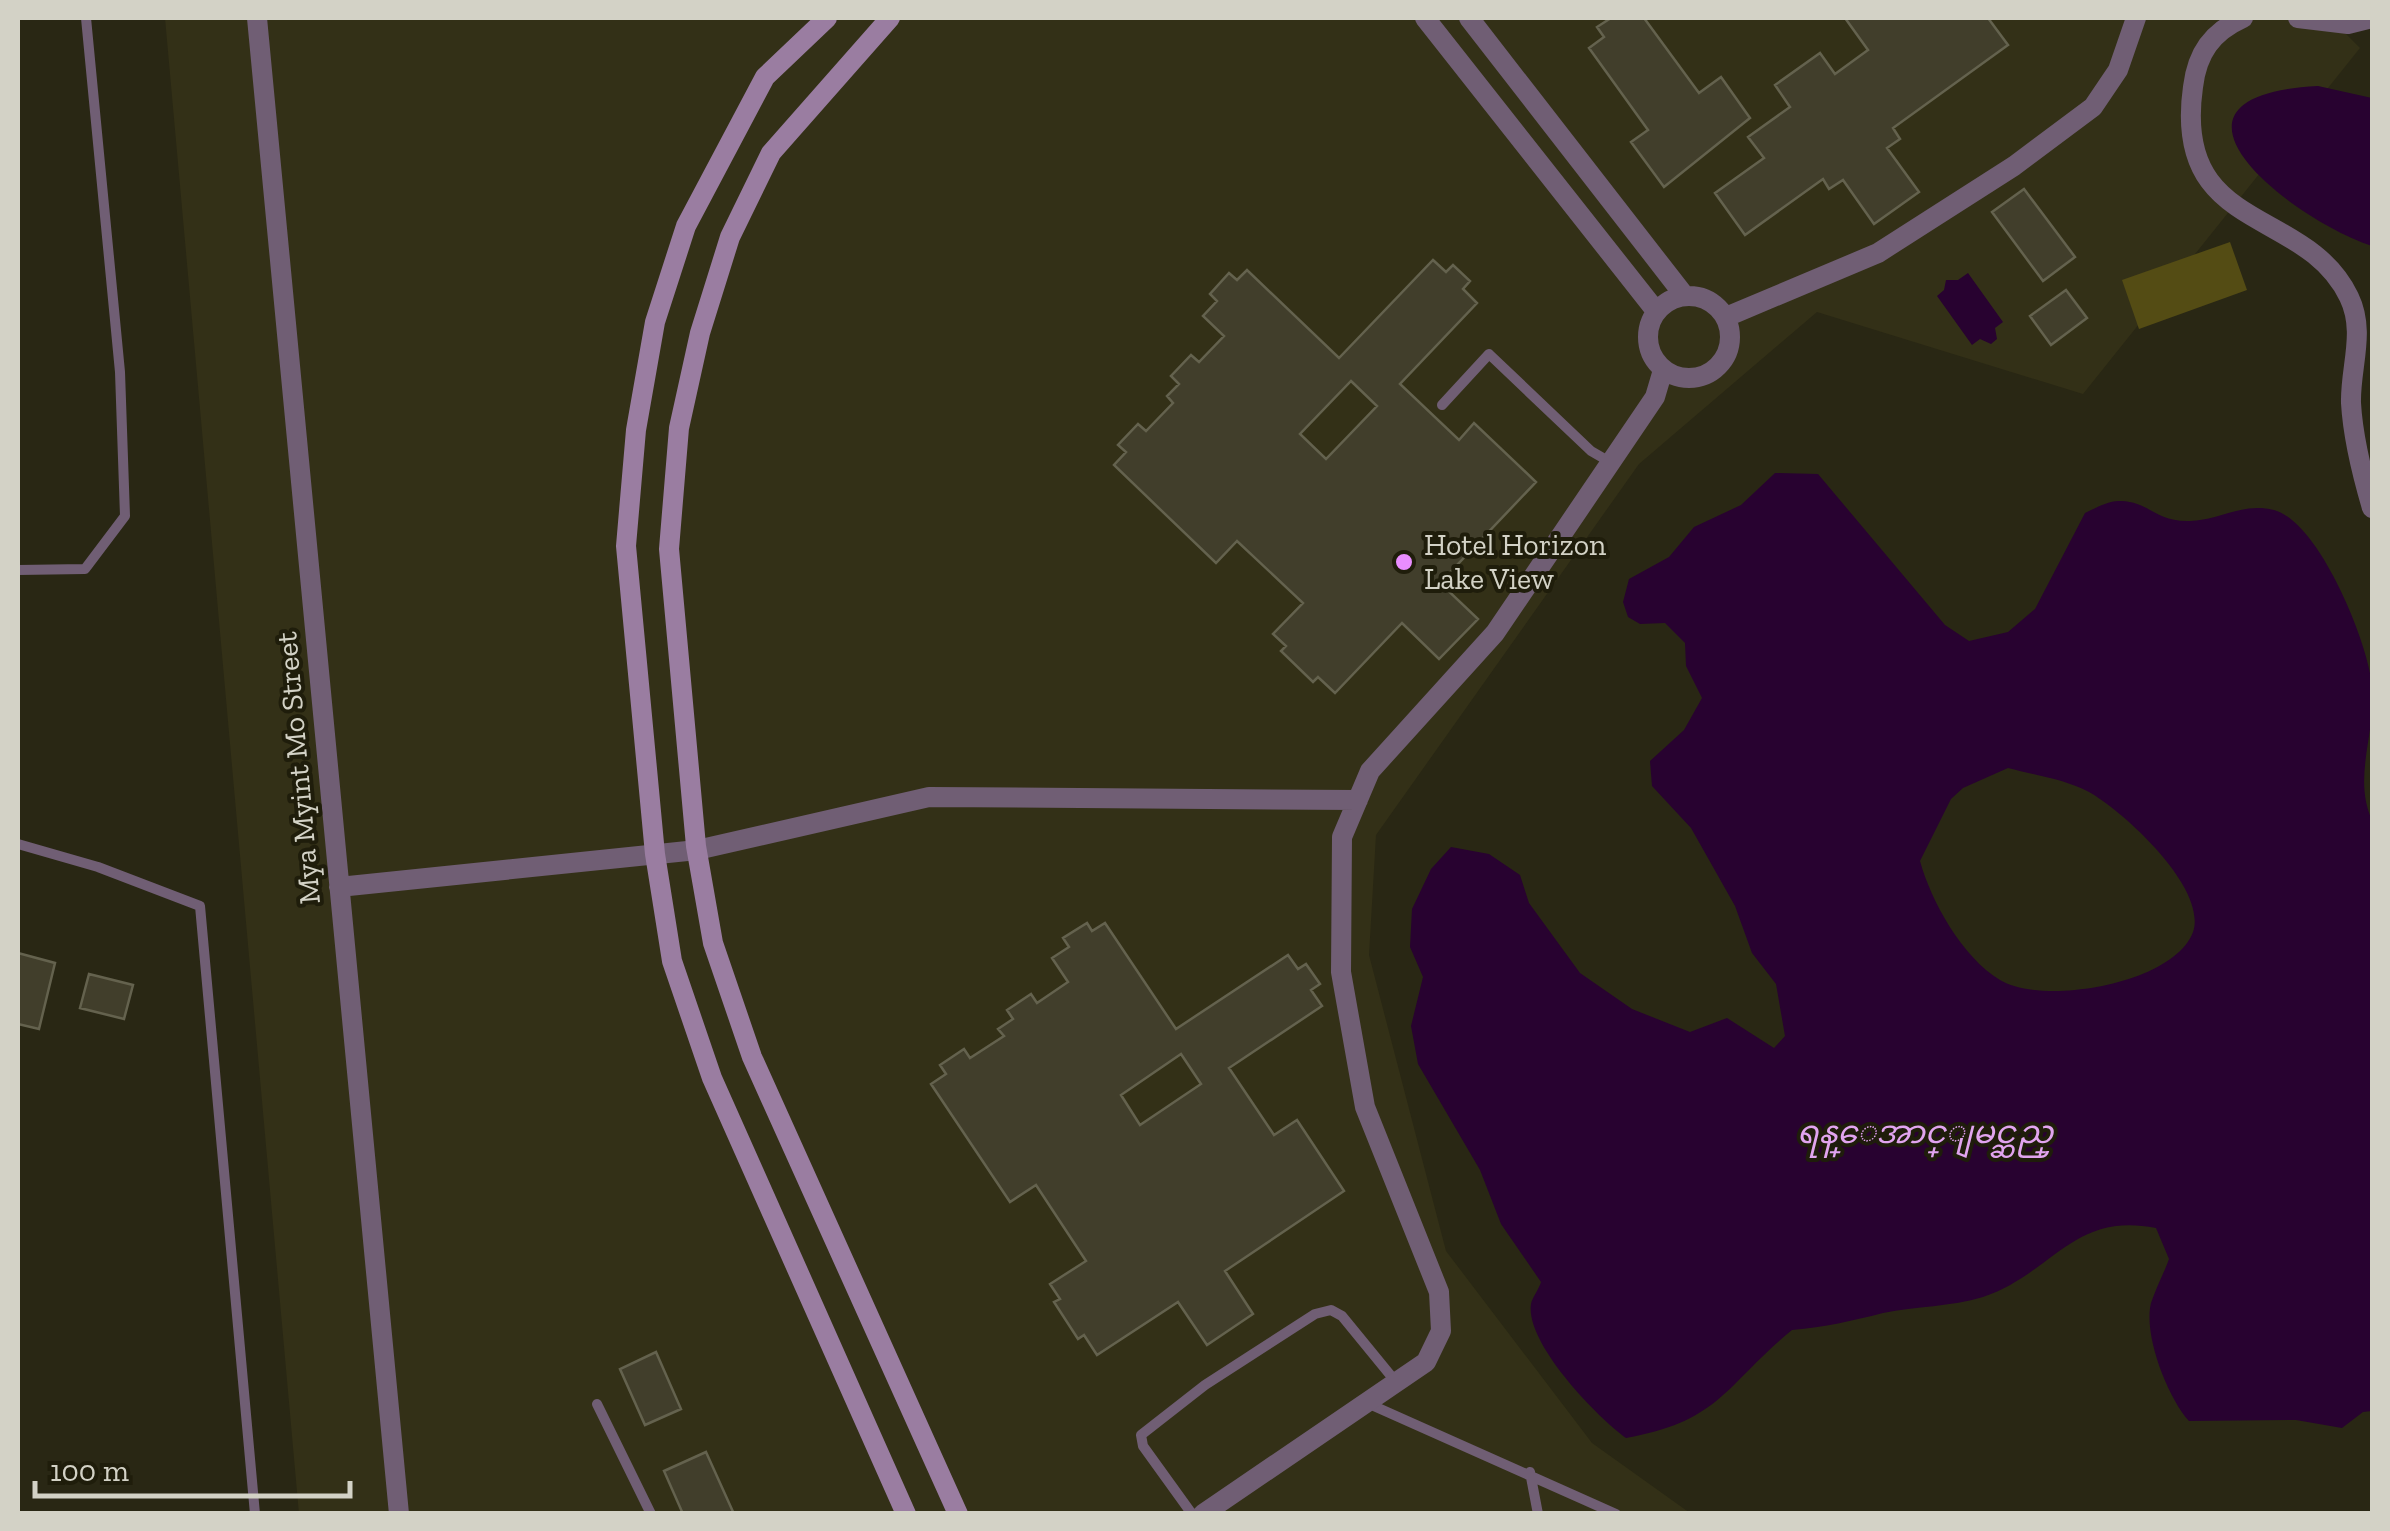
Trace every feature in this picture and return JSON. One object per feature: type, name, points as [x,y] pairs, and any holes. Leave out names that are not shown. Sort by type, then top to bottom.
[{"type":"main road","points":[[827,18],[765,77],[686,226],[655,322],[636,430],[626,546],[654,854],[672,961],[712,1078],[906,1514]]},
{"type":"main road","points":[[890,18],[771,153],[730,237],[700,333],[679,428],[669,549],[697,850],[713,943],[752,1057],[958,1514]]},
{"type":"street","name":"Mya Myint Mo Street","points":[[258,18],[399,1514]]},
{"type":"street","points":[[1425,18],[1656,311]]},
{"type":"street","points":[[1469,18],[1684,296],[1715,304],[1726,317],[1730,349],[1722,364],[1694,379],[1663,370]]},
{"type":"street","points":[[1726,317],[1878,253],[2014,166],[2093,107],[2118,70],[2136,18]]},
{"type":"street","points":[[2243,18],[2218,30],[2196,64],[2188,117],[2204,175],[2238,212],[2283,232],[2334,274],[2351,299],[2358,339],[2351,402],[2360,468],[2372,508]]},
{"type":"street","points":[[2298,18],[2348,24],[2372,18]]},
{"type":"street","points":[[1472,82],[1501,60]]},
{"type":"street","points":[[1203,1514],[1426,1362],[1440,1331],[1439,1292],[1365,1107],[1341,972],[1342,837],[1370,771],[1495,633],[1655,397],[1663,370],[1648,342],[1656,311],[1684,296]]},
{"type":"street","points":[[339,888],[697,850],[929,797],[1358,800]]},
{"type":"lane","points":[[18,570],[84,569],[126,516],[120,372],[86,18]]},
{"type":"lane","points":[[1442,404],[1489,354],[1591,452],[1610,463]]},
{"type":"lane","points":[[18,844],[98,867],[200,906],[255,1514]]},
{"type":"lane","points":[[1192,1514],[1143,1446],[1140,1436],[1205,1385],[1315,1314],[1331,1310],[1342,1316],[1396,1382]]},
{"type":"lane","points":[[1366,1402],[1530,1472],[1616,1514]]},
{"type":"lane","points":[[596,1404],[652,1514]]},
{"type":"lane","points":[[1530,1472],[1538,1514]]},
{"type":"shaded area","points":[[165,18],[2330,18],[2360,48],[2083,394],[1817,312],[1639,464],[1376,835],[1369,955],[1446,1251],[1592,1443],[1690,1513],[299,1514]]},
{"type":"shaded area","points":[[2230,242],[2247,290],[2139,329],[2122,280]]},
{"type":"water","points":[[2318,86],[2372,98],[2372,246],[2303,211],[2271,186],[2245,160],[2232,134],[2237,111],[2264,95]]},
{"type":"water","points":[[1968,273],[2003,322],[1995,328],[1997,339],[1991,344],[1980,339],[1972,345],[1937,296],[1944,290],[1946,280],[1958,280]]},
{"type":"water","name":"ရန္ေအာင္ျမင္ဆည္","points":[[1775,473],[1818,474],[1945,625],[1969,641],[2008,632],[2035,609],[2085,513],[2112,502],[2132,502],[2164,517],[2186,521],[2264,508],[2291,519],[2308,536],[2351,614],[2372,685],[2364,787],[2372,820],[2372,1411],[2363,1412],[2342,1428],[2296,1420],[2189,1421],[2166,1382],[2154,1348],[2149,1316],[2169,1259],[2156,1228],[2128,1225],[2083,1236],[2007,1287],[1983,1297],[1792,1330],[1703,1411],[1658,1431],[1626,1438],[1582,1397],[1551,1358],[1532,1320],[1531,1304],[1541,1282],[1501,1224],[1480,1170],[1418,1064],[1411,1026],[1423,977],[1410,947],[1412,909],[1431,869],[1451,847],[1489,854],[1520,875],[1529,903],[1580,973],[1632,1009],[1690,1032],[1727,1018],[1774,1048],[1785,1036],[1776,984],[1752,953],[1735,906],[1691,828],[1652,786],[1650,761],[1684,730],[1702,698],[1686,666],[1685,643],[1665,623],[1640,624],[1628,617],[1623,602],[1629,579],[1669,557],[1694,527],[1741,505]],"holes":[[[2008,768],[2089,792],[2141,833],[2176,873],[2188,894],[2194,914],[2193,932],[2181,950],[2135,977],[2075,990],[2046,991],[2020,988],[2000,980],[1973,957],[1940,910],[1920,861],[1951,799],[1963,788]]]},
{"type":"building","points":[[1611,18],[1644,18],[1699,93],[1721,77],[1750,118],[1664,187],[1631,142],[1648,130],[1589,48],[1604,37],[1597,27]]},
{"type":"building","points":[[1845,18],[1988,18],[2008,45],[1893,128],[1900,139],[1887,148],[1919,192],[1874,224],[1843,180],[1829,189],[1823,179],[1745,235],[1715,193],[1764,158],[1748,137],[1790,107],[1775,85],[1820,53],[1835,74],[1868,50]]},
{"type":"building","points":[[2024,189],[2075,257],[2043,281],[1992,212]]},
{"type":"building","points":[[1433,260],[1446,272],[1453,265],[1470,281],[1463,289],[1477,303],[1400,384],[1459,440],[1474,423],[1536,482],[1440,583],[1478,619],[1439,659],[1402,623],[1335,693],[1318,677],[1313,682],[1281,651],[1286,646],[1273,634],[1303,603],[1237,541],[1216,563],[1114,465],[1126,452],[1118,445],[1138,424],[1146,431],[1173,403],[1167,396],[1179,384],[1171,376],[1191,355],[1199,362],[1224,336],[1203,316],[1217,301],[1210,294],[1229,273],[1237,280],[1247,270],[1339,358]],"holes":[[[1351,381],[1377,406],[1326,459],[1300,434]]]},
{"type":"building","points":[[2066,290],[2087,318],[2051,345],[2030,316]]},
{"type":"building","points":[[1087,923],[1092,931],[1105,923],[1176,1029],[1288,955],[1298,969],[1306,964],[1320,984],[1311,990],[1322,1006],[1229,1068],[1274,1135],[1297,1120],[1344,1191],[1225,1271],[1253,1314],[1207,1345],[1178,1302],[1097,1355],[1084,1335],[1078,1339],[1054,1302],[1060,1299],[1050,1284],[1086,1261],[1036,1185],[1010,1202],[931,1084],[946,1074],[940,1065],[964,1049],[970,1058],[1004,1036],[998,1029],[1013,1019],[1007,1010],[1031,994],[1037,1003],[1068,982],[1052,958],[1069,947],[1063,938]],"holes":[[[1181,1054],[1201,1084],[1140,1125],[1121,1095]]]},
{"type":"building","points":[[18,953],[55,963],[39,1029],[18,1024]]},
{"type":"building","points":[[89,974],[133,985],[124,1019],[80,1008]]},
{"type":"building","points":[[656,1352],[681,1409],[645,1425],[620,1369]]},
{"type":"building","points":[[706,1452],[734,1514],[683,1514],[664,1471]]},
{"type":"place","name":"Hotel Horizon Lake View","points":[[1404,562]]}]
